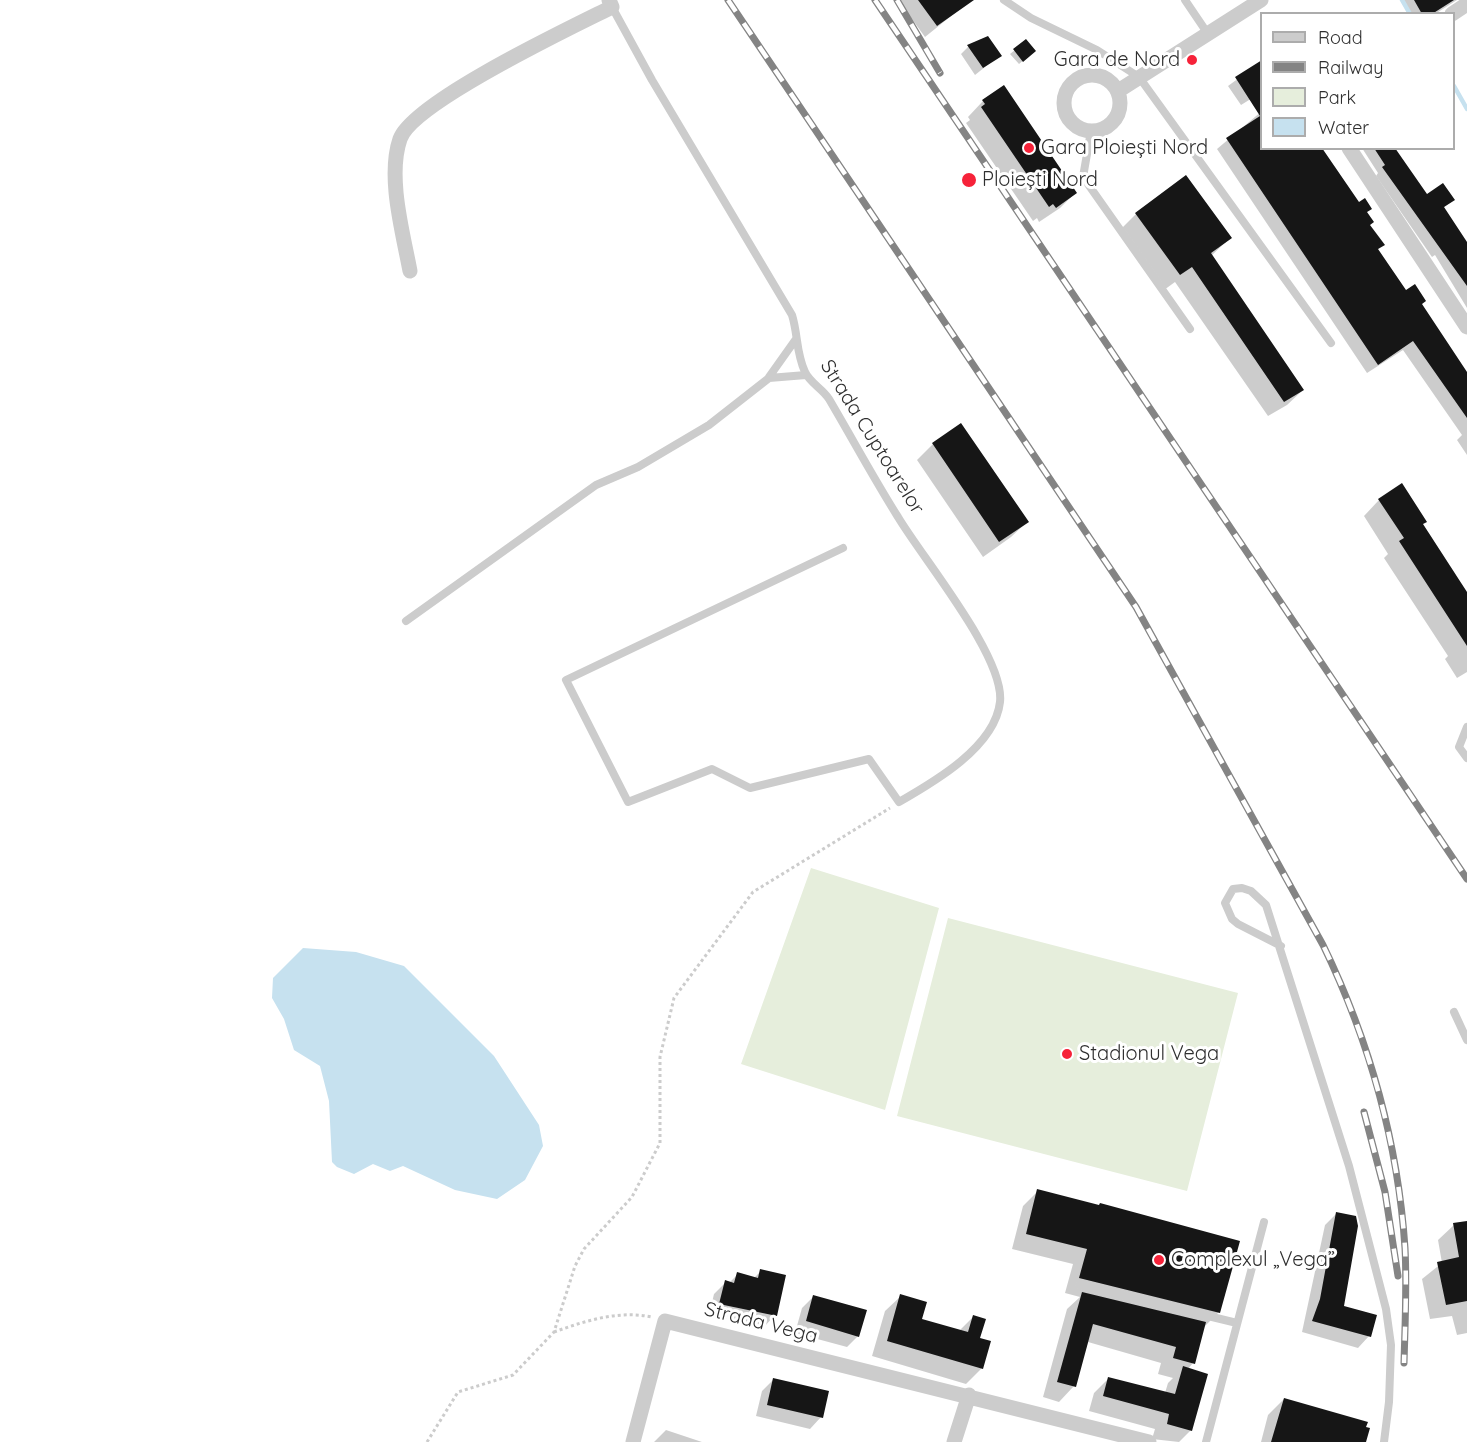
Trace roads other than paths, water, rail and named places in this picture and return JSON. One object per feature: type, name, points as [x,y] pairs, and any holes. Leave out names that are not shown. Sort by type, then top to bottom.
[{"type":"street","points":[[410,271],[397,199],[396,161],[400,137],[419,117],[500,63],[611,4]]},
{"type":"street","points":[[1118,91],[1208,34],[1259,7]]},
{"type":"street","points":[[1097,75],[1105,78],[1118,91],[1120,107],[1113,122],[1099,130],[1090,131],[1082,129],[1068,117],[1064,100],[1067,91],[1079,78],[1097,75]]},
{"type":"street","points":[[1350,150],[1467,327]]},
{"type":"street","name":"Strada Vega","points":[[633,1442],[665,1321],[969,1395],[1149,1442]]},
{"type":"street","points":[[954,1442],[969,1395]]},
{"type":"lane","points":[[1004,0],[1031,18],[1097,50],[1139,77],[1331,343]]},
{"type":"lane","points":[[1185,0],[1208,34]]},
{"type":"lane","name":"Strada Cuptoarelor","points":[[611,4],[652,80],[792,315],[806,375],[827,396],[898,518],[983,647],[1000,686],[1000,704],[979,744],[932,783],[900,802],[870,759],[750,788],[712,769],[628,802],[566,680],[843,548]]},
{"type":"lane","points":[[1090,131],[1083,177],[1190,329]]},
{"type":"lane","points":[[406,621],[596,485],[638,467],[709,425],[769,378],[796,339]]},
{"type":"lane","points":[[769,378],[806,375]]},
{"type":"lane","points":[[1467,727],[1460,747],[1467,758]]},
{"type":"lane","points":[[1281,946],[1232,919],[1226,903],[1233,890],[1242,888],[1260,897],[1266,905],[1281,946],[1349,1166],[1386,1309],[1391,1376],[1384,1442]]},
{"type":"lane","points":[[1454,1012],[1467,1040]]},
{"type":"lane","points":[[1206,1442],[1264,1222]]},
{"type":"lane","points":[[1080,1285],[1237,1323]]},
{"type":"water","points":[[303,948],[356,952],[404,966],[494,1056],[539,1125],[543,1146],[525,1180],[497,1199],[455,1190],[403,1166],[390,1171],[373,1164],[354,1174],[337,1167],[332,1162],[329,1101],[320,1066],[294,1050],[284,1019],[272,998],[273,978]]},
{"type":"waterway","points":[[1402,0],[1409,12]]},
{"type":"waterway","points":[[1455,88],[1467,109]]},
{"type":"railway","points":[[728,0],[1136,607],[1323,945],[1367,1055],[1379,1093],[1396,1170],[1405,1248],[1404,1363]]},
{"type":"railway","points":[[875,0],[1467,879]]},
{"type":"railway","points":[[897,0],[940,73]]},
{"type":"railway","points":[[1364,1112],[1385,1192],[1398,1276]]},
{"type":"place","name":"Gara de Nord","points":[[1192,60]]},
{"type":"place","name":"Gara Ploiești Nord","points":[[1029,148]]},
{"type":"place","name":"Ploiești Nord","points":[[969,180]]},
{"type":"place","name":"Stadionul Vega","points":[[1067,1054]]},
{"type":"place","name":"Complexul „Vega”","points":[[1159,1260]]}]
